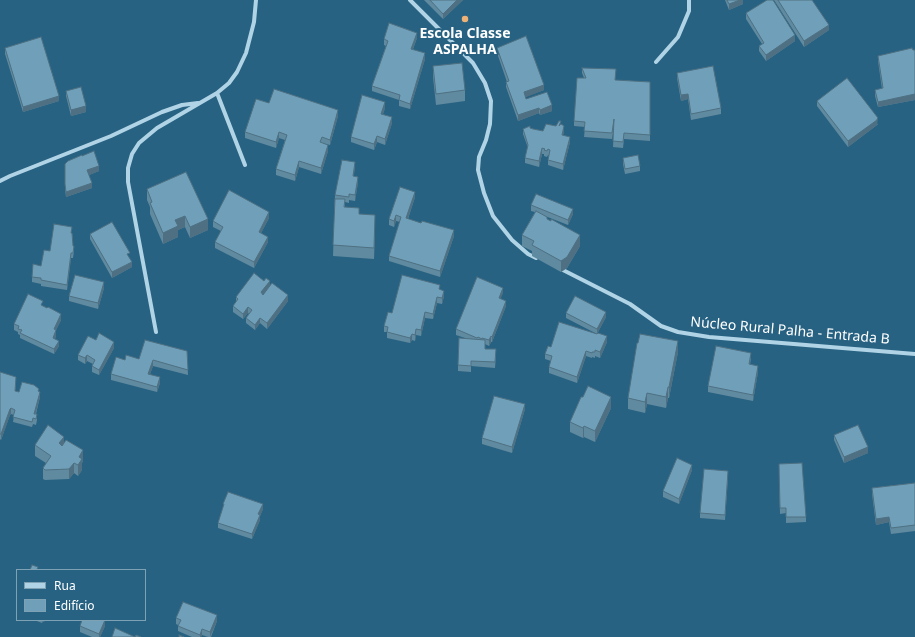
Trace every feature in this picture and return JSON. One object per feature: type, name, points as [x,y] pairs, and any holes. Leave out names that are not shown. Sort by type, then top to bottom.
[{"type":"street","points":[[156,332],[128,182],[128,168],[132,154],[139,143],[157,128],[217,93],[229,83],[237,72],[246,53],[254,22],[256,0]]},
{"type":"street","points":[[410,0],[473,63],[485,83],[491,101],[490,124],[486,140],[479,157],[478,170],[484,193],[493,216],[512,240],[528,254],[543,260]]},
{"type":"street","points":[[656,62],[678,38],[688,11],[689,0]]},
{"type":"street","points":[[217,93],[245,165]]},
{"type":"street","points":[[0,181],[111,136],[162,112],[182,105],[201,102]]},
{"type":"street","name":"Núcleo Rural Palha - Entrada B","points":[[557,267],[630,304],[661,326],[678,332],[709,337],[915,354]]},
{"type":"building","points":[[430,0],[457,0],[443,14]]},
{"type":"building","points":[[727,0],[740,0],[729,4]]},
{"type":"building","points":[[767,0],[773,0],[795,35],[766,55],[759,46],[764,43],[746,13]]},
{"type":"building","points":[[778,0],[812,0],[829,25],[804,41]]},
{"type":"building","points":[[389,23],[417,33],[411,49],[425,53],[410,104],[399,100],[400,95],[372,86],[388,41],[384,39]]},
{"type":"building","points":[[526,36],[544,85],[524,92],[526,99],[547,92],[552,105],[540,110],[539,108],[518,115],[506,82],[509,81],[497,48]]},
{"type":"building","points":[[41,37],[59,96],[23,107],[5,48]]},
{"type":"building","points":[[912,48],[915,50],[915,94],[878,102],[875,90],[883,88],[878,56]]},
{"type":"building","points":[[462,63],[465,90],[436,94],[433,66]]},
{"type":"building","points":[[713,66],[721,108],[691,114],[688,94],[681,95],[677,73]]},
{"type":"building","points":[[582,68],[616,69],[615,80],[650,82],[650,135],[624,133],[623,142],[613,141],[614,119],[612,133],[584,131],[585,122],[574,121],[577,78],[586,78]]},
{"type":"building","points":[[847,78],[878,118],[848,141],[817,101]]},
{"type":"building","points":[[81,87],[86,106],[71,110],[66,91]]},
{"type":"building","points":[[274,89],[338,110],[330,140],[322,137],[320,142],[328,145],[321,168],[299,161],[295,175],[276,169],[287,135],[279,132],[276,142],[245,132],[256,99],[269,103]]},
{"type":"building","points":[[362,95],[385,102],[381,114],[392,117],[385,139],[377,136],[374,144],[351,137]]},
{"type":"building","points":[[559,121],[561,121],[559,126],[561,124],[564,126],[562,135],[570,137],[563,164],[548,160],[550,150],[548,149],[547,151],[542,148],[539,161],[525,158],[528,145],[523,129],[530,126],[530,128],[543,131],[546,124],[556,126]]},
{"type":"building","points":[[94,151],[99,166],[87,170],[92,183],[66,192],[65,164],[68,161]]},
{"type":"building","points":[[638,155],[640,166],[625,169],[623,158]]},
{"type":"building","points":[[342,160],[355,162],[353,176],[358,177],[355,195],[349,194],[349,197],[335,195]]},
{"type":"building","points":[[186,172],[208,219],[190,227],[185,216],[175,220],[178,226],[163,233],[150,203],[152,202],[147,189]]},
{"type":"building","points":[[400,187],[415,192],[406,218],[421,223],[422,221],[454,230],[440,271],[389,256],[401,217],[396,215],[394,221],[389,219]]},
{"type":"building","points":[[229,190],[269,212],[259,232],[268,237],[254,262],[215,242],[223,227],[213,221]]},
{"type":"building","points":[[536,194],[573,209],[568,220],[531,205]]},
{"type":"building","points":[[335,199],[345,199],[344,207],[359,208],[359,214],[375,215],[374,248],[333,245]]},
{"type":"building","points":[[536,211],[547,217],[547,219],[551,221],[551,219],[580,235],[567,257],[561,261],[532,245],[534,241],[522,235]]},
{"type":"building","points":[[112,222],[130,253],[127,254],[132,262],[112,272],[90,234]]},
{"type":"building","points":[[54,224],[72,227],[71,233],[74,246],[73,253],[71,253],[67,285],[32,277],[33,264],[41,266],[44,250],[50,251]]},
{"type":"building","points":[[254,273],[264,281],[266,278],[270,281],[261,292],[263,295],[272,283],[288,295],[267,323],[260,318],[255,325],[246,318],[252,310],[248,307],[243,314],[233,306],[238,299],[236,297]]},
{"type":"building","points":[[75,275],[104,282],[98,303],[69,296]]},
{"type":"building","points":[[402,275],[440,285],[439,289],[444,291],[442,298],[437,297],[433,314],[425,312],[421,330],[416,329],[415,335],[412,334],[410,338],[387,332],[388,327],[384,326],[388,312],[392,313]]},
{"type":"building","points":[[477,277],[503,288],[499,298],[506,301],[492,337],[491,336],[489,340],[477,338],[456,329]]},
{"type":"building","points":[[28,294],[43,301],[41,305],[61,314],[54,329],[56,330],[53,338],[59,341],[54,349],[20,333],[22,330],[18,329],[19,326],[14,324]]},
{"type":"building","points":[[575,296],[606,312],[597,329],[566,313]]},
{"type":"building","points":[[559,322],[607,336],[600,352],[595,350],[595,352],[592,353],[586,351],[577,377],[549,367],[552,356],[545,354],[548,346],[551,347]]},
{"type":"building","points":[[99,333],[114,342],[99,370],[92,366],[95,360],[87,355],[85,358],[78,355],[88,336],[96,340]]},
{"type":"building","points":[[640,334],[678,341],[666,397],[647,393],[645,402],[628,398],[637,343]]},
{"type":"building","points":[[459,338],[485,340],[485,349],[496,349],[495,362],[471,361],[471,366],[458,365]]},
{"type":"building","points":[[145,340],[187,351],[188,370],[153,360],[148,374],[160,377],[157,387],[111,374],[116,357],[125,360],[126,355],[139,359]]},
{"type":"building","points":[[716,346],[751,353],[749,364],[758,366],[753,395],[708,386]]},
{"type":"building","points":[[0,372],[16,377],[15,391],[19,392],[22,382],[34,385],[40,392],[34,414],[37,414],[36,419],[33,418],[32,422],[13,417],[15,410],[11,408],[1,434],[0,434]]},
{"type":"building","points":[[588,386],[611,397],[595,431],[584,426],[583,428],[570,422],[581,397],[583,397]]},
{"type":"building","points":[[494,396],[525,404],[512,447],[482,438]]},
{"type":"building","points":[[48,425],[64,437],[59,443],[62,446],[66,440],[83,450],[79,457],[82,459],[78,465],[74,463],[69,469],[45,470],[43,468],[51,456],[35,445]]},
{"type":"building","points":[[858,425],[868,447],[844,457],[834,435]]},
{"type":"building","points":[[677,458],[692,465],[679,499],[663,491]]},
{"type":"building","points":[[802,463],[806,517],[786,517],[786,508],[780,508],[779,464]]},
{"type":"building","points":[[704,469],[728,471],[725,515],[700,513]]},
{"type":"building","points":[[915,483],[915,525],[891,528],[889,517],[876,519],[872,488]]},
{"type":"building","points":[[228,492],[263,504],[258,514],[260,515],[252,534],[218,523]]},
{"type":"building","points":[[32,565],[38,567],[37,569],[30,569]]},
{"type":"building","points":[[183,602],[217,615],[210,632],[202,629],[200,635],[178,626],[181,620],[176,618]]},
{"type":"building","points":[[82,621],[105,621],[99,634],[80,626]]},
{"type":"building","points":[[115,628],[135,637],[112,637]]},
{"type":"place","name":"Escola Classe ASPALHA","points":[[465,19]]}]
